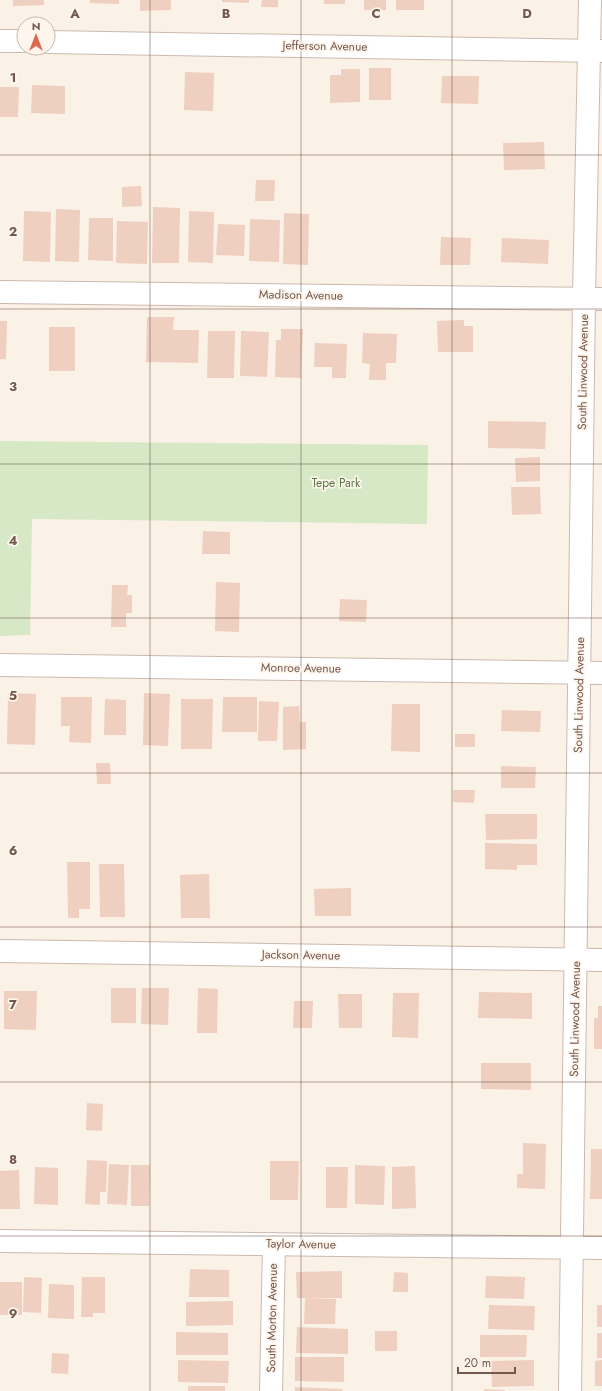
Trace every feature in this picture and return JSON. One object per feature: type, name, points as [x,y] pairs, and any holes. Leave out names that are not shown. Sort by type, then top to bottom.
[{"type":"street","name":"South Linwood Avenue","points":[[570,1391],[580,673],[593,298],[596,51],[590,0]]},
{"type":"street","points":[[0,41],[16,41]]},
{"type":"street","name":"Jefferson Avenue","points":[[56,42],[596,51]]},
{"type":"street","name":"Madison Avenue","points":[[0,292],[593,298]]},
{"type":"street","name":"Monroe Avenue","points":[[0,665],[602,673]]},
{"type":"street","name":"Jackson Avenue","points":[[0,951],[602,960]]},
{"type":"street","name":"Taylor Avenue","points":[[0,1241],[602,1248]]},
{"type":"street","name":"South Morton Avenue","points":[[271,1391],[274,1244]]},
{"type":"green space","name":"Tepe Park","points":[[0,441],[428,445],[427,524],[32,519],[30,635],[0,636]]},
{"type":"building","points":[[13,0],[44,0],[44,5],[13,6]]},
{"type":"building","points":[[90,0],[119,0],[119,4],[90,3]]},
{"type":"building","points":[[140,0],[171,0],[171,10],[140,11]]},
{"type":"building","points":[[222,0],[249,0],[249,3],[222,2]]},
{"type":"building","points":[[262,0],[278,0],[278,7],[261,7]]},
{"type":"building","points":[[324,0],[345,0],[345,4],[324,4]]},
{"type":"building","points":[[364,0],[386,0],[386,10],[364,10]]},
{"type":"building","points":[[396,0],[424,0],[424,10],[396,10]]},
{"type":"building","points":[[369,68],[391,68],[391,100],[369,100]]},
{"type":"building","points":[[341,69],[360,69],[360,102],[330,103],[330,75],[341,75]]},
{"type":"building","points":[[185,72],[214,73],[213,111],[184,110]]},
{"type":"building","points":[[442,76],[479,76],[478,104],[441,103]]},
{"type":"building","points":[[32,85],[65,86],[65,114],[31,113]]},
{"type":"building","points":[[0,87],[19,87],[18,117],[0,117]]},
{"type":"building","points":[[544,142],[545,169],[504,170],[503,143]]},
{"type":"building","points":[[256,180],[275,180],[274,201],[255,201]]},
{"type":"building","points":[[141,186],[142,206],[122,207],[122,187]]},
{"type":"building","points":[[153,207],[180,208],[179,263],[152,263]]},
{"type":"building","points":[[56,209],[80,210],[79,262],[55,261]]},
{"type":"building","points":[[24,211],[51,212],[50,262],[23,261]]},
{"type":"building","points":[[189,211],[214,212],[213,263],[188,262]]},
{"type":"building","points":[[284,213],[309,214],[308,265],[283,264]]},
{"type":"building","points":[[89,218],[113,218],[113,261],[88,260]]},
{"type":"building","points":[[250,219],[280,220],[279,262],[249,261]]},
{"type":"building","points":[[117,221],[148,222],[147,264],[116,263]]},
{"type":"building","points":[[218,224],[245,225],[244,256],[216,255]]},
{"type":"building","points":[[441,237],[471,238],[470,265],[440,265]]},
{"type":"building","points":[[502,238],[549,240],[548,264],[501,262]]},
{"type":"building","points":[[147,317],[174,317],[173,330],[199,330],[198,363],[146,362]]},
{"type":"building","points":[[464,320],[464,326],[473,326],[473,352],[438,352],[437,321]]},
{"type":"building","points":[[0,321],[7,321],[6,359],[0,359]]},
{"type":"building","points":[[49,327],[75,327],[75,371],[49,371]]},
{"type":"building","points":[[281,329],[303,329],[301,378],[275,377],[276,340],[281,340]]},
{"type":"building","points":[[208,331],[235,331],[234,378],[207,378]]},
{"type":"building","points":[[241,331],[269,332],[267,377],[240,376]]},
{"type":"building","points":[[363,333],[397,334],[396,363],[386,363],[386,380],[369,380],[370,364],[362,363]]},
{"type":"building","points":[[315,343],[347,344],[346,378],[332,378],[332,367],[314,367]]},
{"type":"building","points":[[488,421],[546,422],[545,449],[488,448]]},
{"type":"building","points":[[540,457],[540,481],[516,482],[515,458]]},
{"type":"building","points":[[511,487],[540,487],[541,514],[512,515]]},
{"type":"building","points":[[203,531],[230,532],[230,554],[202,554]]},
{"type":"building","points":[[216,582],[240,583],[239,632],[215,631]]},
{"type":"building","points":[[112,585],[128,585],[127,595],[132,595],[132,613],[126,613],[126,627],[111,627]]},
{"type":"building","points":[[340,599],[367,600],[366,622],[339,621]]},
{"type":"building","points":[[8,693],[36,694],[35,745],[7,744]]},
{"type":"building","points":[[144,693],[170,694],[168,746],[143,745]]},
{"type":"building","points":[[61,697],[92,697],[91,743],[69,742],[70,726],[61,726]]},
{"type":"building","points":[[223,697],[257,697],[257,732],[222,732]]},
{"type":"building","points":[[105,699],[126,700],[126,735],[104,735]]},
{"type":"building","points":[[181,699],[213,699],[212,749],[181,749]]},
{"type":"building","points":[[259,701],[279,702],[277,741],[258,741]]},
{"type":"building","points":[[392,704],[420,704],[420,752],[391,751]]},
{"type":"building","points":[[299,706],[300,722],[306,722],[306,749],[283,750],[283,707]]},
{"type":"building","points":[[502,710],[541,711],[540,732],[501,731]]},
{"type":"building","points":[[455,734],[475,734],[475,747],[455,747]]},
{"type":"building","points":[[96,763],[110,763],[111,784],[97,784]]},
{"type":"building","points":[[501,766],[536,767],[535,788],[501,788]]},
{"type":"building","points":[[453,790],[475,790],[474,803],[453,802]]},
{"type":"building","points":[[485,814],[537,814],[537,839],[486,840]]},
{"type":"building","points":[[485,843],[537,844],[537,865],[517,865],[517,870],[485,869]]},
{"type":"building","points":[[67,862],[90,862],[90,909],[79,909],[79,918],[68,918]]},
{"type":"building","points":[[99,864],[124,864],[125,917],[100,917]]},
{"type":"building","points":[[209,874],[210,918],[181,918],[180,875]]},
{"type":"building","points":[[351,888],[351,916],[315,916],[314,889]]},
{"type":"building","points":[[111,988],[136,988],[136,1023],[111,1023]]},
{"type":"building","points":[[142,988],[169,988],[168,1025],[141,1024]]},
{"type":"building","points":[[198,988],[218,989],[217,1033],[197,1033]]},
{"type":"building","points":[[4,991],[37,991],[36,1030],[4,1029]]},
{"type":"building","points":[[479,992],[532,993],[532,1019],[478,1018]]},
{"type":"building","points":[[393,993],[419,993],[418,1038],[392,1037]]},
{"type":"building","points":[[338,994],[362,994],[362,1028],[339,1028]]},
{"type":"building","points":[[294,1001],[313,1001],[312,1028],[293,1028]]},
{"type":"building","points":[[598,1006],[602,1006],[602,1049],[594,1049],[594,1018],[598,1018]]},
{"type":"building","points":[[481,1063],[531,1063],[531,1090],[481,1089]]},
{"type":"building","points":[[87,1103],[103,1104],[102,1131],[86,1130]]},
{"type":"building","points":[[523,1143],[546,1144],[545,1189],[517,1188],[517,1174],[523,1174]]},
{"type":"building","points":[[591,1149],[602,1149],[602,1199],[590,1199]]},
{"type":"building","points":[[87,1160],[107,1161],[106,1192],[100,1192],[100,1205],[85,1204]]},
{"type":"building","points":[[270,1161],[299,1161],[298,1200],[270,1200]]},
{"type":"building","points":[[109,1164],[129,1165],[127,1205],[107,1204]]},
{"type":"building","points":[[131,1165],[150,1165],[149,1206],[131,1206]]},
{"type":"building","points":[[355,1165],[385,1166],[384,1205],[355,1204]]},
{"type":"building","points":[[415,1166],[416,1208],[392,1209],[392,1167]]},
{"type":"building","points":[[35,1167],[58,1168],[58,1205],[34,1204]]},
{"type":"building","points":[[326,1167],[348,1167],[347,1208],[326,1208]]},
{"type":"building","points":[[19,1170],[20,1209],[0,1209],[0,1171]]},
{"type":"building","points":[[190,1269],[229,1270],[229,1297],[189,1297]]},
{"type":"building","points":[[342,1271],[342,1298],[297,1298],[296,1272]]},
{"type":"building","points":[[394,1272],[408,1273],[408,1292],[393,1292]]},
{"type":"building","points":[[486,1276],[525,1277],[524,1299],[485,1298]]},
{"type":"building","points":[[24,1277],[42,1278],[41,1313],[23,1312]]},
{"type":"building","points":[[82,1277],[105,1277],[105,1313],[93,1313],[93,1317],[81,1317]]},
{"type":"building","points":[[0,1282],[22,1282],[22,1315],[0,1315]]},
{"type":"building","points":[[49,1284],[74,1285],[74,1319],[48,1318]]},
{"type":"building","points":[[305,1298],[336,1299],[335,1324],[304,1324]]},
{"type":"building","points":[[233,1301],[233,1325],[186,1326],[186,1302]]},
{"type":"building","points":[[489,1305],[535,1306],[534,1330],[488,1329]]},
{"type":"building","points":[[597,1305],[602,1305],[602,1327],[597,1327]]},
{"type":"building","points":[[297,1327],[348,1329],[348,1354],[296,1353]]},
{"type":"building","points":[[375,1331],[397,1331],[397,1351],[375,1351]]},
{"type":"building","points":[[176,1332],[228,1333],[228,1355],[176,1355]]},
{"type":"building","points":[[597,1333],[602,1333],[602,1358],[597,1358]]},
{"type":"building","points":[[480,1335],[527,1335],[526,1357],[480,1357]]},
{"type":"building","points":[[52,1353],[69,1354],[68,1374],[51,1373]]},
{"type":"building","points":[[295,1357],[344,1357],[344,1382],[295,1381]]},
{"type":"building","points":[[178,1360],[229,1361],[228,1383],[178,1382]]},
{"type":"building","points":[[534,1360],[534,1386],[492,1387],[491,1361]]},
{"type":"building","points":[[602,1360],[602,1386],[595,1386],[595,1361]]},
{"type":"building","points":[[188,1386],[225,1386],[225,1391],[188,1391]]},
{"type":"building","points":[[295,1387],[342,1389],[342,1391],[295,1391]]},
{"type":"building","points":[[484,1389],[505,1390],[505,1391],[484,1391]]}]
